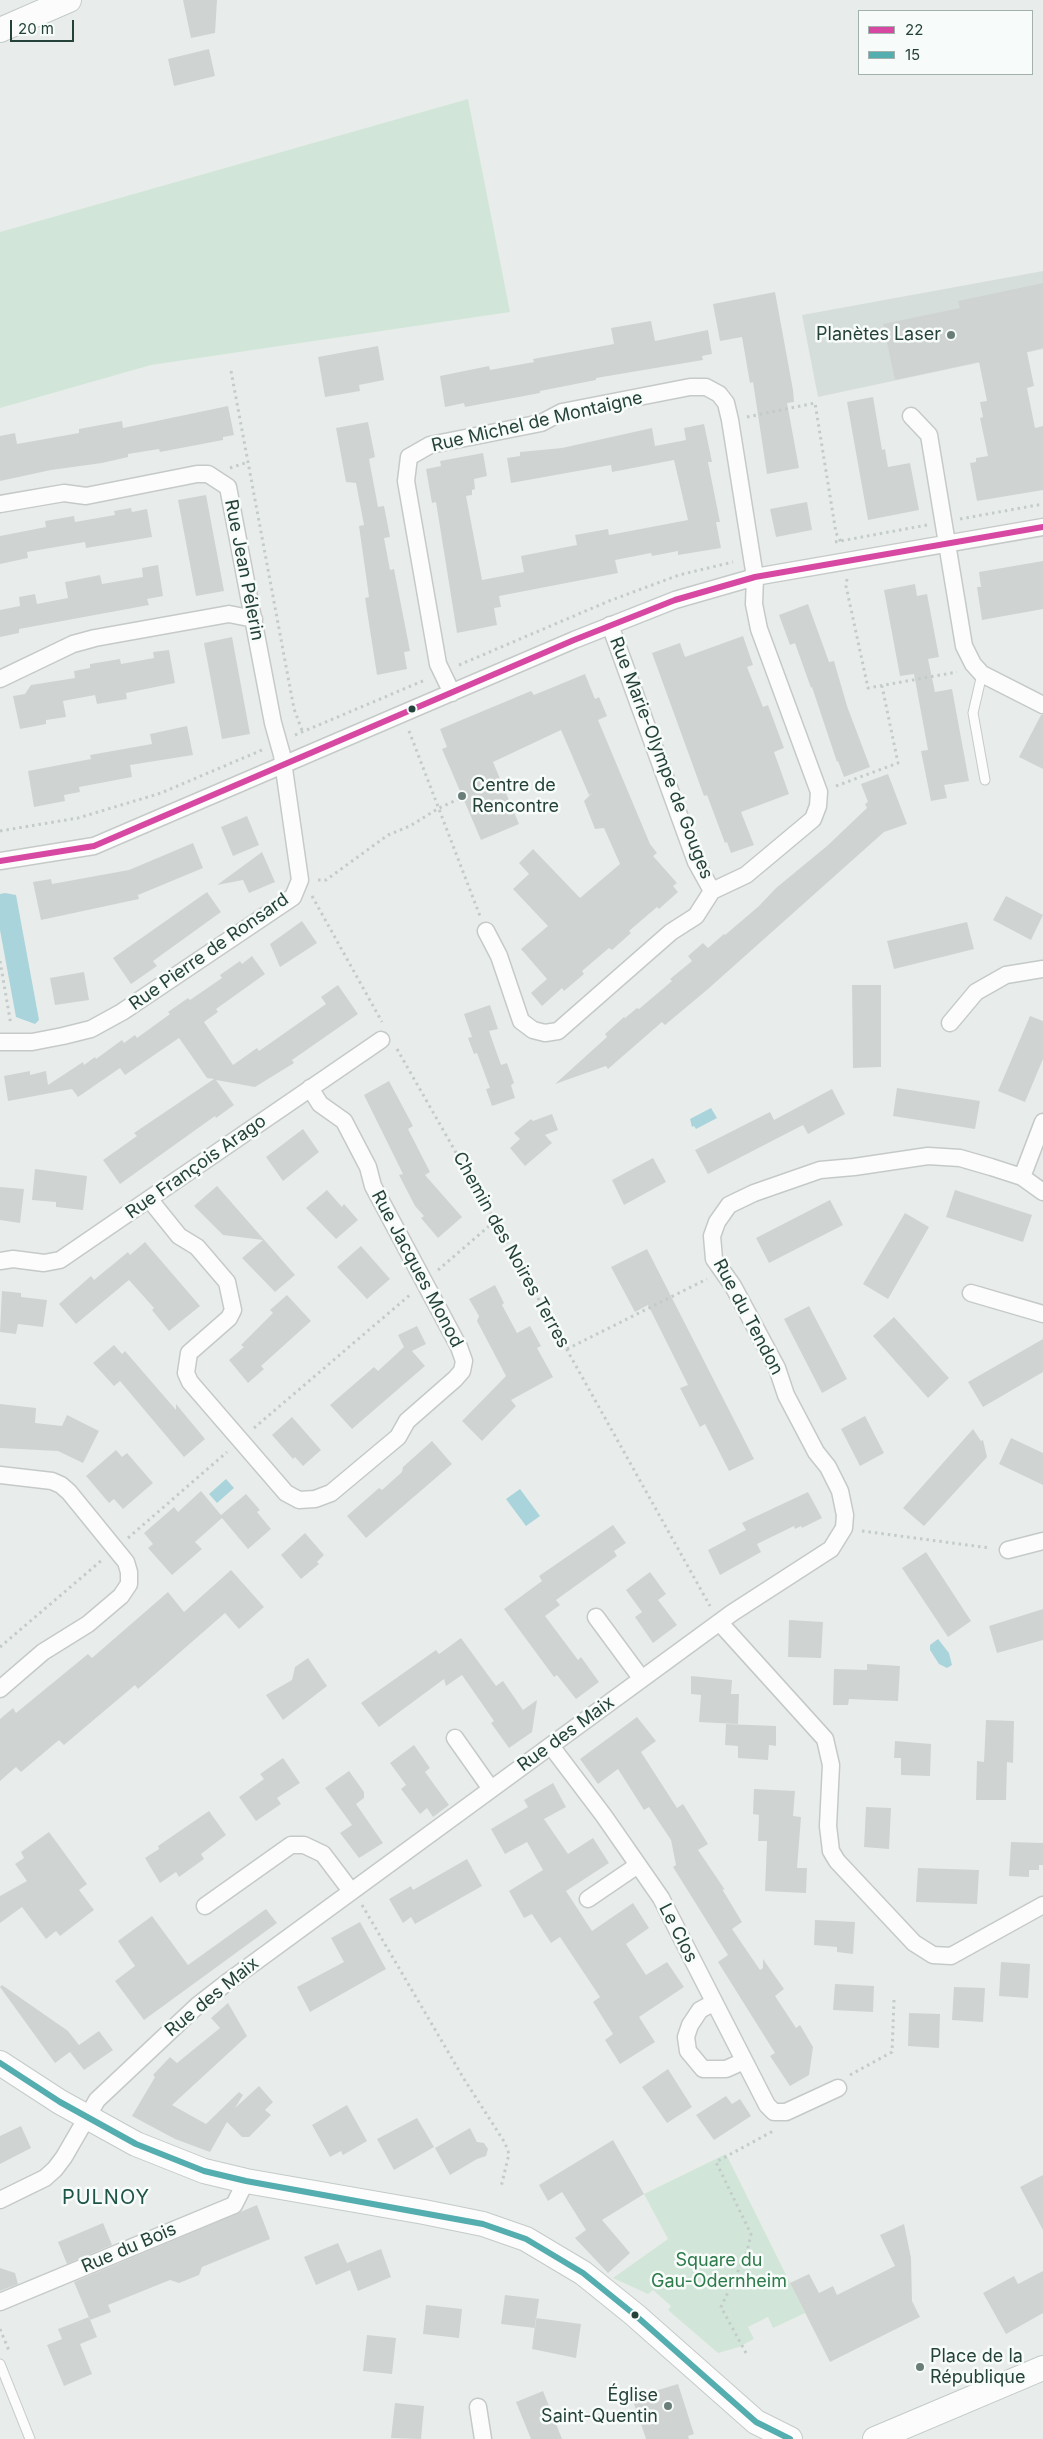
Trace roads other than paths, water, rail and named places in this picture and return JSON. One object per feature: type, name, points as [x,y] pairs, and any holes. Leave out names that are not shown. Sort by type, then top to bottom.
[{"type":"street","points":[[0,30],[69,0]]},
{"type":"street","name":"Rue Michel de Montaigne","points":[[452,693],[438,664],[406,481],[409,456],[430,445],[541,423],[562,412],[690,387],[706,387],[719,394],[726,403],[730,420],[755,578],[754,604],[759,629],[819,792],[818,806],[813,818],[746,875],[712,892]]},
{"type":"street","points":[[911,416],[929,435],[964,646],[977,669],[1043,705]]},
{"type":"street","name":"Rue Jean Pélerin","points":[[0,504],[64,493],[86,496],[208,474],[228,487],[283,766]]},
{"type":"street","points":[[0,861],[94,846],[610,625],[675,600],[755,578],[1043,527]]},
{"type":"street","points":[[0,679],[72,644],[95,638],[229,614],[254,619]]},
{"type":"street","name":"Rue Marie-Olympe de Gouges","points":[[610,625],[696,862],[712,892]]},
{"type":"street","name":"Rue Pierre de Ronsard","points":[[7,1042],[32,1042],[81,1031],[122,1012],[293,897],[300,880],[283,766]]},
{"type":"street","points":[[486,931],[499,956],[521,1021],[533,1030],[545,1033],[558,1031],[671,932],[696,916],[712,892]]},
{"type":"street","points":[[950,1024],[976,992],[1006,975],[1043,969]]},
{"type":"street","name":"Rue François Arago","points":[[0,1261],[13,1259],[44,1263],[60,1260],[386,1037]]},
{"type":"street","name":"Rue Jacques Monod","points":[[150,1200],[179,1236],[197,1247],[227,1282],[231,1300],[233,1310],[229,1318],[189,1353],[186,1373],[190,1382],[286,1493],[299,1500],[315,1499],[331,1493],[398,1437],[407,1421],[455,1380],[462,1371],[464,1361],[460,1347],[373,1186],[368,1167],[344,1121],[320,1104],[310,1088]]},
{"type":"street","points":[[1022,1177],[1043,1122]]},
{"type":"street","name":"Rue du Tendon","points":[[720,1623],[732,1613],[831,1549],[842,1535],[845,1515],[840,1491],[828,1466],[816,1452],[786,1395],[777,1368],[734,1286],[714,1259],[712,1236],[717,1222],[729,1205],[754,1193],[820,1170],[928,1156],[960,1158],[1022,1177],[1043,1192]]},
{"type":"street","points":[[971,1293],[1043,1314]]},
{"type":"street","points":[[0,1475],[52,1481],[61,1485],[70,1492],[126,1562],[129,1572],[128,1584],[121,1596],[88,1624],[43,1652],[0,1689]]},
{"type":"street","points":[[1008,1550],[1043,1541]]},
{"type":"street","points":[[596,1617],[641,1678]]},
{"type":"street","points":[[720,1623],[825,1739],[831,1765],[828,1826],[831,1851],[837,1861],[914,1943],[933,1955],[951,1956],[1043,1905]]},
{"type":"street","name":"Rue des Maix","points":[[0,2200],[45,2178],[55,2169],[64,2157],[86,2117],[106,2090],[198,2005],[641,1678],[720,1623]]},
{"type":"street","points":[[455,1738],[491,1789]]},
{"type":"street","name":"Le Clos","points":[[551,1746],[604,1816],[661,1898],[713,2003],[767,2105],[774,2112],[786,2112],[838,2088]]},
{"type":"street","points":[[205,1906],[291,1845],[304,1844],[323,1854],[351,1891]]},
{"type":"street","points":[[588,1899],[638,1865]]},
{"type":"street","points":[[713,2003],[700,2010],[690,2025],[686,2037],[688,2051],[703,2069],[726,2069],[744,2061]]},
{"type":"street","points":[[0,2063],[86,2117],[136,2144],[204,2171],[246,2181],[483,2224],[526,2239],[582,2273],[642,2321],[756,2422],[786,2438]]},
{"type":"street","name":"Rue du Bois","points":[[0,2302],[234,2205],[246,2181]]},
{"type":"street","points":[[885,2437],[1043,2368]]},
{"type":"street","points":[[478,2407],[483,2439]]},
{"type":"lane","points":[[977,669],[973,713],[985,780]]},
{"type":"lane","points":[[0,2364],[30,2439]]},
{"type":"water","points":[[0,894],[16,895],[39,1020],[35,1024],[16,1017],[0,930]]},
{"type":"water","points":[[711,1108],[717,1118],[696,1129],[694,1126],[692,1127],[690,1119]]},
{"type":"water","points":[[226,1479],[234,1488],[217,1503],[209,1494]]},
{"type":"water","points":[[520,1489],[540,1516],[526,1526],[506,1499]]},
{"type":"water","points":[[938,1639],[949,1653],[952,1665],[947,1668],[939,1664],[930,1650],[930,1645]]},
{"type":"place","name":"Planètes Laser","points":[[951,335]]},
{"type":"place","name":"Centre de Rencontre","points":[[462,796]]},
{"type":"place","name":"Place de la République","points":[[920,2367]]},
{"type":"place","name":"Église Saint-Quentin","points":[[668,2406]]},
{"type":"district","name":"PULNOY","points":[[106,2198]]},
{"type":"park label","name":"Square du Gau-Odernheim","points":[[719,2271]]}]
